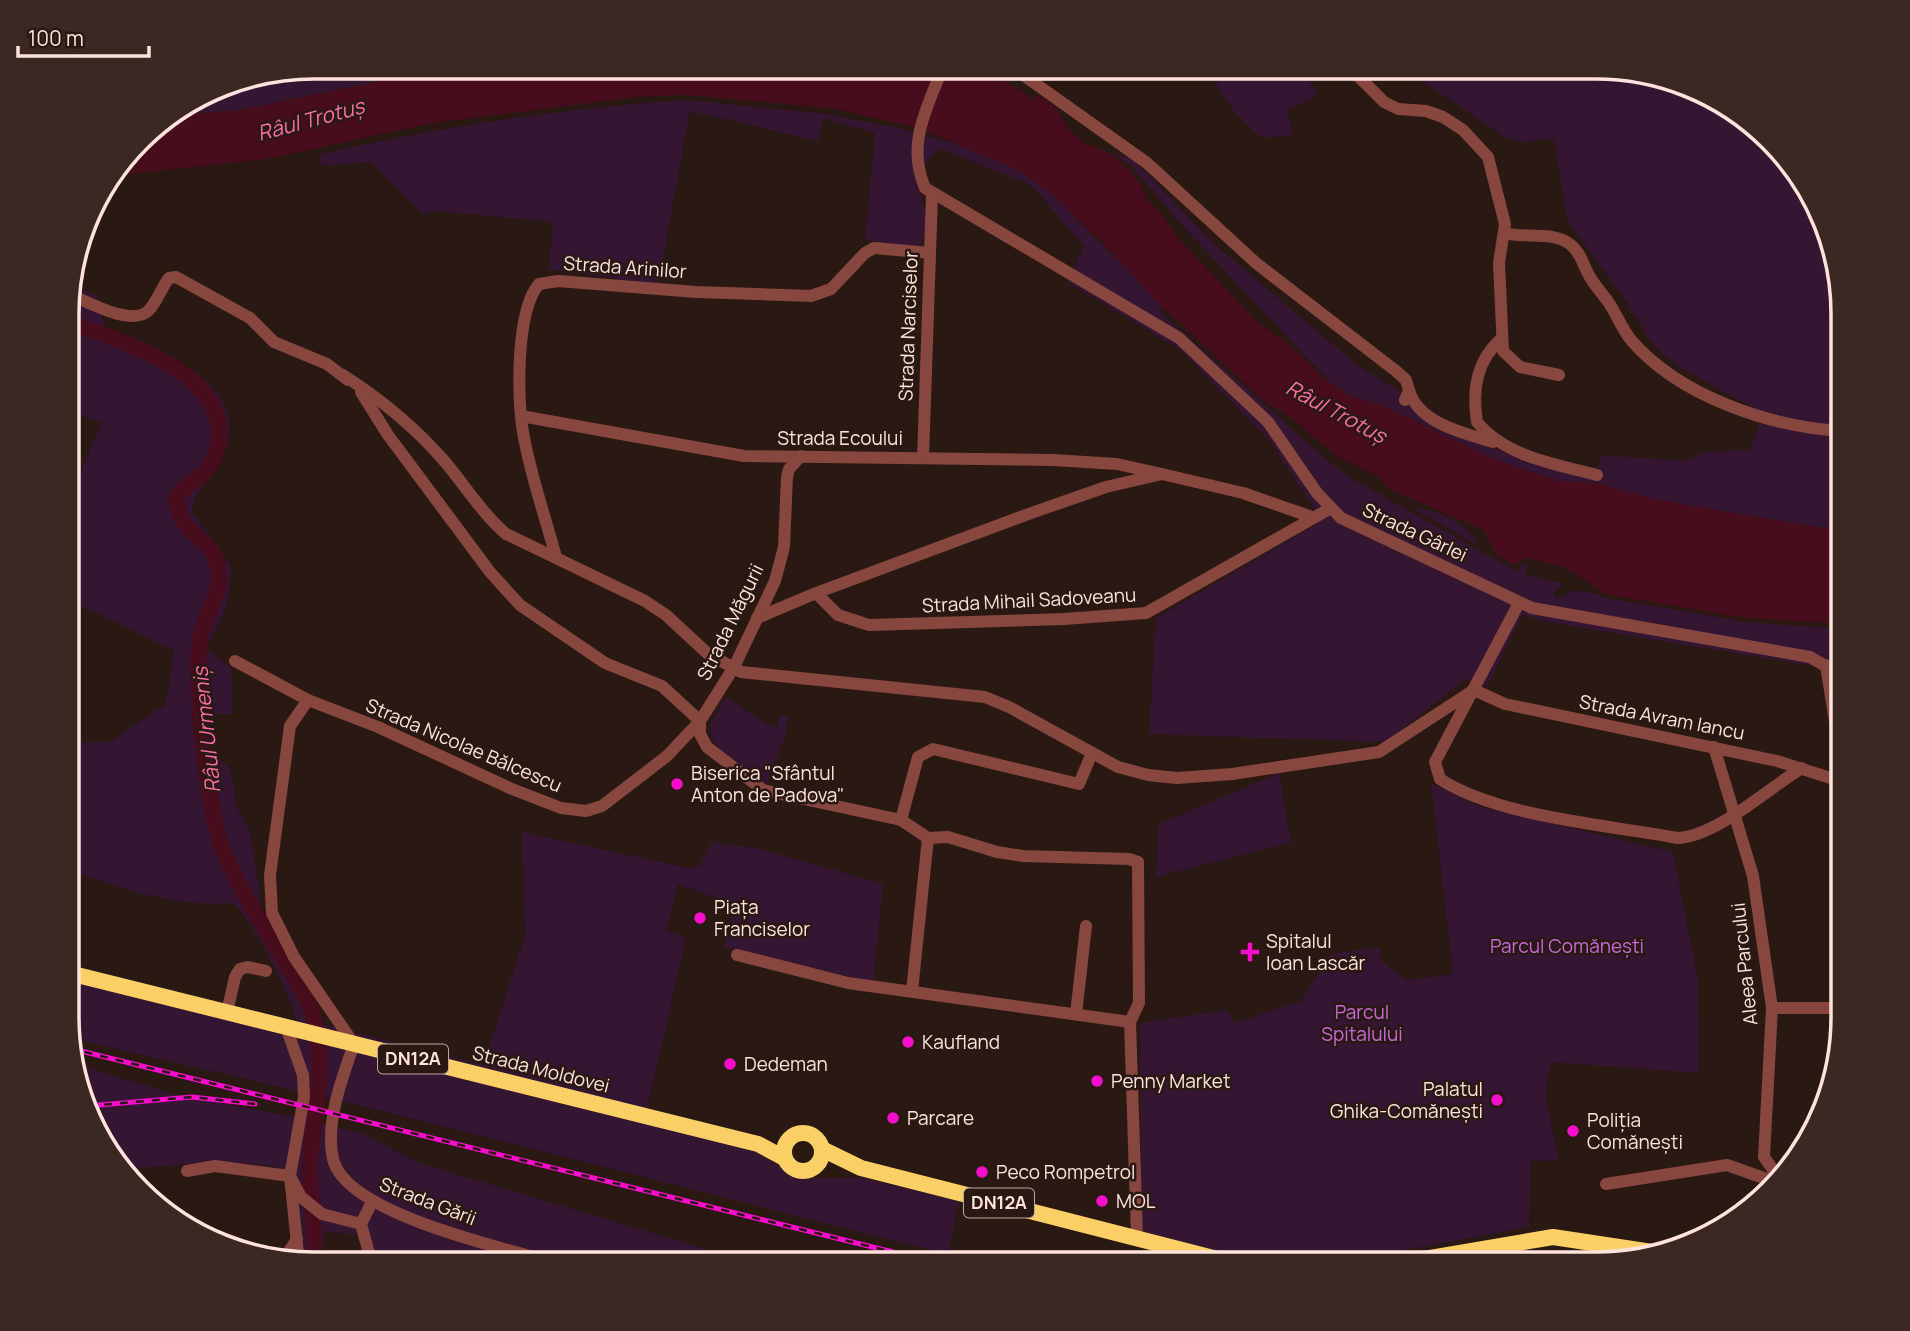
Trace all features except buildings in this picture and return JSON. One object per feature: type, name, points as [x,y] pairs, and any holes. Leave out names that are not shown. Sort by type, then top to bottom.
[{"type":"main road","name":"Strada Moldovei","points":[[79,975],[758,1144],[785,1158]]},
{"type":"main road","points":[[815,1167],[822,1157],[822,1149],[816,1138],[808,1134],[798,1134],[788,1140],[785,1158],[795,1170],[806,1171],[815,1167],[861,1168]]},
{"type":"main road","name":"Strada Moldovei","points":[[758,1144],[788,1140]]},
{"type":"main road","points":[[822,1149],[861,1168]]},
{"type":"main road","name":"DN12A","points":[[861,1168],[1192,1252]]},
{"type":"main road","points":[[1465,1252],[1553,1237],[1632,1249]]},
{"type":"street","points":[[932,195],[925,188],[919,172],[917,134],[938,79]]},
{"type":"street","points":[[1029,79],[1147,163],[1256,262],[1396,371],[1406,380],[1407,395],[1413,404],[1429,417],[1462,433],[1554,464],[1597,475]]},
{"type":"street","points":[[1361,79],[1384,103],[1398,109],[1426,111],[1443,117],[1480,145],[1488,157],[1502,204],[1504,233],[1499,263],[1503,351],[1520,367],[1559,376]]},
{"type":"street","name":"Strada Gârlei","points":[[932,195],[1179,338],[1268,422],[1331,508],[1341,518],[1361,529],[1519,603],[1562,615],[1810,657],[1831,668]]},
{"type":"street","name":"Strada Narciselor","points":[[923,458],[932,195]]},
{"type":"street","points":[[1504,233],[1556,237],[1570,244],[1581,256],[1590,277],[1631,340],[1671,374],[1765,419],[1809,429],[1831,430]]},
{"type":"street","name":"Strada Arinilor","points":[[556,557],[527,451],[521,416],[522,337],[530,297],[539,284],[558,281],[683,291],[811,296],[831,289],[865,253],[874,248],[930,253]]},
{"type":"street","points":[[80,299],[110,312],[136,316],[148,311],[169,278],[176,277],[250,318],[274,342],[317,359],[381,400],[409,424],[446,463],[491,521],[506,534],[655,607],[707,653],[741,672],[985,698],[1009,707],[1118,767],[1148,775],[1177,778],[1352,758],[1390,747],[1474,690]]},
{"type":"street","points":[[1500,444],[1477,422],[1474,402],[1482,363],[1488,350],[1501,339]]},
{"type":"street","points":[[343,375],[368,400],[388,435],[515,600],[547,626],[605,663],[662,686],[700,721],[701,734],[708,747],[763,790],[901,820],[928,838],[948,837],[1023,856],[1072,856],[1138,862],[1139,1003],[1130,1022],[1136,1237]]},
{"type":"street","name":"Strada Ecoului","points":[[521,416],[744,456],[1053,460],[1117,464],[1162,474]]},
{"type":"street","name":"Strada Măgurii","points":[[700,721],[734,667],[775,581],[784,547],[787,477],[789,469],[801,457]]},
{"type":"street","points":[[757,618],[816,593],[1034,512],[1106,487],[1162,474],[1243,493],[1312,517]]},
{"type":"street","name":"Strada Mihail Sadoveanu","points":[[816,593],[838,615],[869,625],[1064,620],[1146,613],[1331,508]]},
{"type":"street","points":[[1519,603],[1435,762],[1440,779],[1468,795],[1520,809],[1678,838],[1696,836],[1802,768]]},
{"type":"street","name":"Strada Nicolae Bălcescu","points":[[235,661],[308,700],[378,727],[512,789],[561,808],[586,811],[603,806],[667,756],[700,721]]},
{"type":"street","points":[[1826,665],[1831,696]]},
{"type":"street","name":"Strada Avram Iancu","points":[[1474,690],[1505,704],[1714,747],[1802,768],[1831,778]]},
{"type":"street","points":[[308,700],[290,726],[270,875],[272,913],[294,957],[354,1044]]},
{"type":"street","name":"Aleea Parcului","points":[[1714,747],[1753,876],[1772,1008],[1764,1157],[1774,1170]]},
{"type":"street","points":[[901,820],[918,757],[924,752],[933,749],[1079,784],[1092,753]]},
{"type":"street","points":[[912,991],[928,838]]},
{"type":"street","points":[[1076,1014],[1086,926]]},
{"type":"street","points":[[737,955],[816,977],[1130,1022]]},
{"type":"street","points":[[228,1012],[235,977],[240,969],[248,967],[266,971]]},
{"type":"street","points":[[1772,1008],[1831,1008]]},
{"type":"street","points":[[286,1027],[303,1075],[299,1136],[290,1176],[299,1252]]},
{"type":"street","name":"Strada Gării","points":[[354,1044],[337,1101],[333,1158],[343,1178],[372,1202],[439,1229],[518,1252]]},
{"type":"street","points":[[1606,1184],[1727,1165],[1767,1179]]},
{"type":"street","points":[[187,1171],[215,1166],[290,1176]]},
{"type":"street","points":[[290,1176],[301,1198],[322,1214],[361,1224]]},
{"type":"street","points":[[369,1252],[361,1224],[372,1202]]},
{"type":"street","points":[[290,1251],[298,1239]]},
{"type":"green space","points":[[298,79],[389,79],[235,111],[190,114],[238,91],[268,83]]},
{"type":"green space","points":[[1213,79],[1308,79],[1318,95],[1287,110],[1294,135],[1261,138],[1232,109]]},
{"type":"green space","points":[[1420,79],[1627,81],[1657,87],[1714,110],[1763,147],[1792,183],[1807,210],[1819,238],[1829,283],[1831,529],[1653,499],[1597,483],[1558,481],[1489,457],[1380,404],[1351,396],[1329,381],[1177,220],[1132,166],[1111,154],[1131,157],[1213,243],[1357,365],[1495,449],[1552,468],[1597,470],[1602,455],[1686,461],[1704,452],[1750,450],[1763,413],[1681,368],[1654,346],[1626,301],[1567,220],[1554,139],[1519,142],[1502,135]]},
{"type":"green space","points":[[686,100],[825,114],[894,127],[967,147],[1016,169],[1049,192],[1159,302],[1161,306],[1158,310],[1328,461],[1356,481],[1516,571],[1528,562],[1525,575],[1565,584],[1553,593],[1556,599],[1574,590],[1744,622],[1831,628],[1831,656],[1814,666],[1553,623],[1522,615],[1487,687],[1466,679],[1386,742],[1149,734],[1156,618],[1318,523],[1313,506],[1269,440],[1179,349],[1067,282],[1084,246],[1031,185],[939,148],[919,176],[926,223],[920,247],[865,240],[875,133],[823,118],[818,141],[690,111],[658,285],[549,269],[553,222],[437,211],[423,214],[371,162],[321,166],[320,154],[411,135],[548,113]]},
{"type":"green space","points":[[81,290],[96,295],[105,329],[147,346],[192,370],[210,385],[224,403],[230,424],[226,448],[197,494],[192,512],[232,567],[227,606],[206,649],[231,667],[233,714],[217,714],[210,719],[211,747],[231,771],[237,808],[250,832],[262,909],[325,1025],[483,1065],[525,936],[522,832],[693,869],[701,864],[712,842],[760,849],[883,884],[873,985],[724,947],[735,905],[678,884],[666,931],[686,938],[644,1123],[755,1152],[801,1178],[864,1178],[959,1201],[948,1252],[371,1108],[80,1041],[79,982],[301,1038],[291,1003],[275,967],[234,903],[170,900],[79,873],[79,743],[109,742],[166,704],[174,650],[79,605],[79,477],[101,423],[79,415]]},
{"type":"green space","points":[[1412,508],[1432,511],[1451,519],[1467,531],[1481,547]]},
{"type":"green space","points":[[726,697],[776,729],[781,714],[788,717],[785,737],[766,785],[730,760],[716,744],[710,725]]},
{"type":"green space","points":[[1279,773],[1291,843],[1156,877],[1159,824]]},
{"type":"green space","name":"Parcul Comănești","points":[[1431,783],[1481,807],[1673,852],[1698,980],[1699,1073],[1551,1062],[1545,1095],[1559,1161],[1530,1161],[1529,1227],[1394,1252],[1182,1252],[1137,1244],[1141,1225],[1140,1023],[1227,1010],[1235,1023],[1301,1001],[1330,954],[1379,947],[1382,962],[1407,980],[1453,974]]},
{"type":"green space","points":[[84,1066],[176,1095],[295,1117],[363,1134],[422,1164],[716,1252],[372,1252],[370,1235],[324,1232],[323,1252],[299,1252],[302,1235],[300,1214],[280,1167],[222,1163],[135,1169],[118,1148],[103,1121]]},
{"type":"water","name":"Râul Trotuș","points":[[389,79],[1001,79],[1035,100],[1038,94],[1056,108],[1071,132],[1085,143],[1111,154],[1130,171],[1147,200],[1163,215],[1176,236],[1258,323],[1288,344],[1325,379],[1351,396],[1380,404],[1489,457],[1558,481],[1597,483],[1653,499],[1831,529],[1831,623],[1725,615],[1637,602],[1608,595],[1572,571],[1561,567],[1526,558],[1514,565],[1497,556],[1484,530],[1389,489],[1377,475],[1338,457],[1283,412],[1267,404],[1161,306],[1099,239],[1049,192],[1016,169],[913,127],[836,109],[687,95],[636,97],[434,123],[268,159],[124,175],[159,137],[190,114],[235,111]]},
{"type":"pier","points":[[687,95],[836,109],[913,127],[967,147],[913,130],[835,113],[687,98],[636,101],[434,127],[268,162],[122,178],[124,175],[268,159],[433,123],[636,98]]},
{"type":"pier","points":[[1161,306],[1277,413],[1214,360],[1159,309]]},
{"type":"pier","points":[[1492,553],[1514,565],[1526,558],[1570,570],[1605,594],[1745,618],[1831,623],[1831,626],[1744,621],[1604,598],[1568,571],[1526,562],[1513,569],[1495,559]]},
{"type":"waterway","name":"Râul Urmeniș","points":[[79,326],[119,340],[173,367],[195,384],[212,405],[219,428],[215,456],[208,469],[176,498],[184,523],[211,550],[219,572],[216,595],[201,633],[199,653],[200,712],[207,779],[218,836],[225,855],[306,999],[316,1029]]},
{"type":"waterway","name":"Râul Urmeniș","points":[[313,1252],[310,1166],[318,1088],[318,1041]]},
{"type":"railway","points":[[81,1051],[893,1252]]},
{"type":"railway","points":[[96,1105],[192,1097],[255,1104]]},
{"type":"place","name":"Biserica \"Sfântul Anton de Padova\"","points":[[677,784]]},
{"type":"place","name":"Piața Franciselor","points":[[700,918]]},
{"type":"place","name":"Spitalul Ioan Lascăr","points":[[1250,952]]},
{"type":"place","name":"Kaufland","points":[[908,1042]]},
{"type":"place","name":"Dedeman","points":[[730,1064]]},
{"type":"place","name":"Penny Market","points":[[1097,1081]]},
{"type":"place","name":"Palatul Ghika-Comănești","points":[[1497,1100]]},
{"type":"place","name":"Parcare","points":[[893,1118]]},
{"type":"place","name":"Poliția Comănești","points":[[1573,1131]]},
{"type":"place","name":"Peco Rompetrol","points":[[982,1172]]},
{"type":"place","name":"MOL","points":[[1102,1201]]},
{"type":"park label","name":"Parcul Spitalului","points":[[1362,1023]]}]
